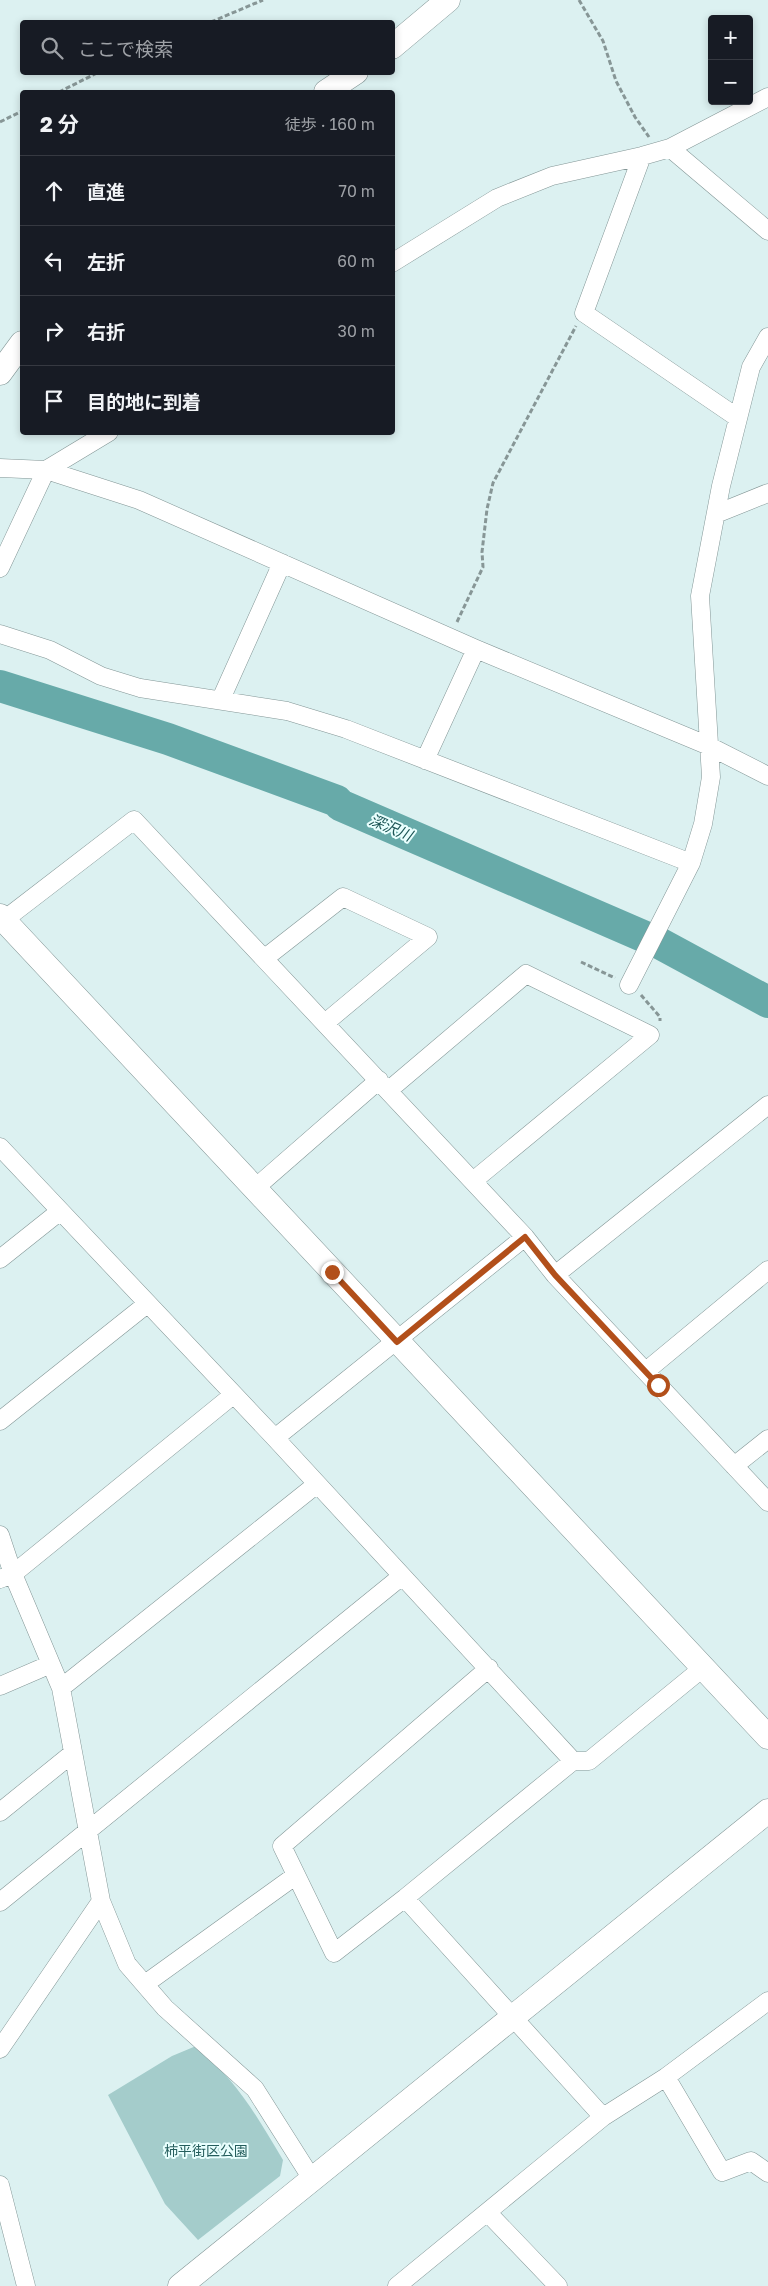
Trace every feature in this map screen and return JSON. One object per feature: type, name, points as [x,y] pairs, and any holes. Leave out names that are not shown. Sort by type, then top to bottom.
[{"type":"street","points":[[395,44],[448,0]]},
{"type":"street","points":[[329,90],[352,75]]},
{"type":"street","points":[[395,261],[497,198],[552,176],[657,152],[768,97]]},
{"type":"street","points":[[657,152],[768,231]]},
{"type":"street","points":[[657,152],[584,313],[738,418]]},
{"type":"street","points":[[629,985],[691,863],[703,824],[711,777],[700,596],[716,514],[751,368],[768,337]]},
{"type":"street","points":[[0,373],[20,346]]},
{"type":"street","points":[[0,568],[46,470],[104,435]]},
{"type":"street","points":[[0,468],[46,470],[139,500],[450,637],[709,746],[768,776]]},
{"type":"street","points":[[716,514],[768,494]]},
{"type":"street","points":[[221,700],[282,563]]},
{"type":"street","points":[[0,634],[50,650],[101,676],[140,688],[287,711],[346,729],[691,863]]},
{"type":"street","points":[[425,760],[476,648]]},
{"type":"street","points":[[768,1502],[555,1275],[525,1237],[384,1085],[134,820],[1,920],[768,1737]]},
{"type":"street","points":[[265,958],[344,897],[428,937],[325,1023]]},
{"type":"street","points":[[254,1189],[526,974],[650,1035],[473,1182]]},
{"type":"street","points":[[555,1275],[768,1105]]},
{"type":"street","points":[[0,1147],[59,1212],[275,1438],[574,1761]]},
{"type":"street","points":[[0,1259],[59,1212]]},
{"type":"street","points":[[275,1438],[397,1342],[525,1237]]},
{"type":"street","points":[[646,1371],[768,1270]]},
{"type":"street","points":[[0,1421],[147,1304]]},
{"type":"street","points":[[6,1576],[233,1395]]},
{"type":"street","points":[[734,1466],[768,1439]]},
{"type":"street","points":[[61,1688],[317,1484]]},
{"type":"street","points":[[0,1535],[6,1576],[51,1664],[61,1688],[101,1901],[127,1964],[165,2008],[255,2089],[312,2179]]},
{"type":"street","points":[[0,1902],[402,1576]]},
{"type":"street","points":[[0,1686],[51,1664]]},
{"type":"street","points":[[489,1668],[282,1846],[334,1953],[574,1761],[589,1761],[704,1668]]},
{"type":"street","points":[[0,1812],[73,1753]]},
{"type":"street","points":[[180,2286],[768,1811]]},
{"type":"street","points":[[145,1984],[295,1876]]},
{"type":"street","points":[[405,1898],[603,2118]]},
{"type":"street","points":[[0,2049],[101,1901]]},
{"type":"street","points":[[397,2286],[603,2118],[666,2077],[768,2001]]},
{"type":"street","points":[[666,2077],[722,2172],[751,2161],[768,2173]]},
{"type":"street","points":[[0,2185],[26,2286]]},
{"type":"street","points":[[488,2213],[558,2286]]},
{"type":"path","points":[[215,20],[263,0]]},
{"type":"path","points":[[579,0],[603,41],[616,81],[635,117],[657,152]]},
{"type":"path","points":[[63,90],[92,75]]},
{"type":"path","points":[[0,122],[20,112]]},
{"type":"path","points":[[450,637],[483,568],[482,552],[487,509],[493,484],[584,313]]},
{"type":"green space","name":"柿平街区公園","points":[[196,2046],[211,2059],[235,2086],[255,2114],[283,2160],[280,2176],[198,2240],[165,2204],[108,2095],[172,2056]]},
{"type":"waterway","name":"深沢川","points":[[0,686],[168,739],[337,801],[340,805],[659,943],[768,1002]]},
{"type":"route","points":[[332,1272],[397,1342],[525,1237],[555,1275],[658,1385]]}]
